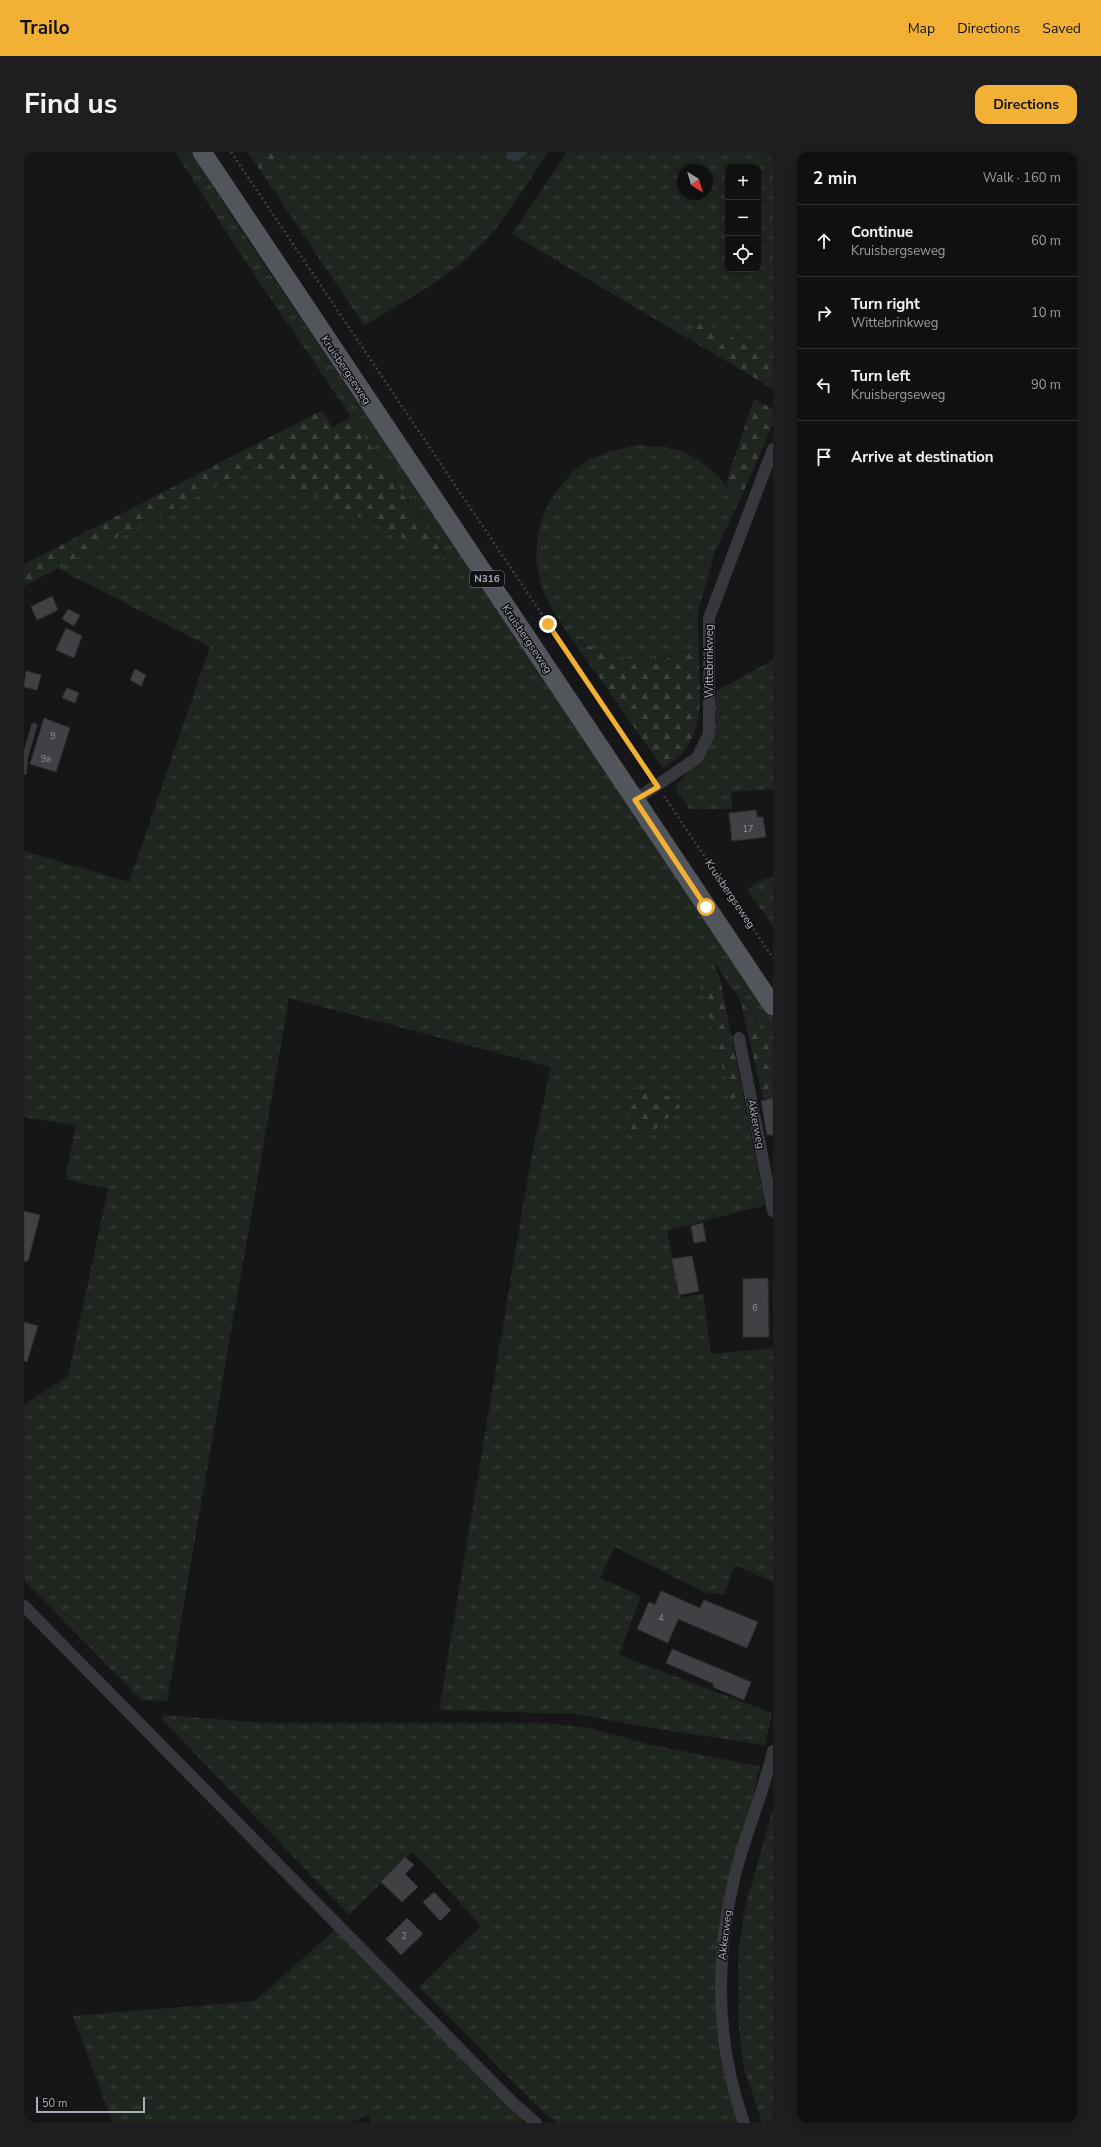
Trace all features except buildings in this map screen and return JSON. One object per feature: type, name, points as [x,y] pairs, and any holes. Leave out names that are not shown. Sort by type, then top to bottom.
[{"type":"main road","name":"Kruisbergseweg","points":[[202,152],[773,1006]]},
{"type":"street","name":"Wittebrinkweg","points":[[635,800],[658,787],[698,758],[709,734],[710,618],[773,449]]},
{"type":"street","name":"Akkerweg","points":[[739,1038],[773,1211]]},
{"type":"street","points":[[24,1606],[513,2103],[536,2123]]},
{"type":"street","name":"Akkerweg","points":[[744,2123],[735,2098],[724,2047],[721,2018],[720,1978],[723,1937],[734,1878],[773,1751]]},
{"type":"lane","points":[[24,772],[25,758],[34,726]]},
{"type":"path","name":"Kruisbergseweg","points":[[231,152],[773,958]]},
{"type":"green space","points":[[175,152],[191,152],[237,224],[773,1018],[773,1048],[712,959],[720,978],[701,983],[731,1098],[743,1095],[765,1205],[667,1231],[681,1298],[703,1293],[711,1354],[773,1348],[773,1582],[735,1565],[724,1595],[704,1592],[615,1547],[600,1578],[641,1596],[619,1655],[772,1713],[765,1745],[658,1729],[575,1714],[439,1710],[530,1164],[551,1067],[289,998],[167,1701],[141,1700],[24,1580],[24,1405],[68,1376],[108,1189],[65,1179],[76,1126],[24,1117],[24,851],[129,882],[210,647],[57,568],[255,466],[447,559],[240,253]]},
{"type":"green space","points":[[248,152],[282,152],[260,170]]},
{"type":"green space","points":[[282,152],[507,152],[507,158],[518,161],[528,152],[548,152],[517,200],[482,244],[442,277],[367,324],[363,324],[260,170]]},
{"type":"green space","points":[[567,152],[773,152],[773,360],[700,320],[690,340],[512,234]]},
{"type":"green space","points":[[700,320],[773,360],[773,389],[691,340]]},
{"type":"green space","points":[[754,399],[773,409],[773,424],[739,502],[726,483]]},
{"type":"green space","points":[[322,410],[332,427],[351,417],[447,560],[255,466],[24,586],[24,564]]},
{"type":"green space","points":[[638,445],[669,448],[690,455],[709,468],[725,484],[739,502],[715,551],[698,612],[698,646],[665,658],[639,661],[600,652],[575,636],[556,615],[543,590],[537,563],[538,535],[547,507],[571,473],[583,464],[598,456]]},
{"type":"green space","points":[[560,622],[580,641],[604,654],[630,660],[665,659],[698,646],[700,698],[698,715],[695,731],[688,745],[678,757],[663,768]]},
{"type":"green space","points":[[773,660],[773,789],[731,792],[733,809],[689,809],[676,790],[677,785],[703,752],[713,725],[716,691]]},
{"type":"green space","points":[[773,878],[773,927],[747,889],[764,879]]},
{"type":"green space","points":[[720,978],[743,1095],[731,1099],[700,983]]},
{"type":"green space","points":[[740,999],[773,1048],[773,1097],[763,1099]]},
{"type":"green space","points":[[635,1088],[687,1101],[653,1131],[625,1132]]},
{"type":"green space","points":[[163,1715],[265,1723],[543,1723],[591,1728],[647,1744],[760,1767],[723,1922],[716,1977],[742,2123],[558,2123],[545,2114],[419,1987],[481,1926],[422,1861],[412,1852],[349,1915],[161,1718]]},
{"type":"green space","points":[[773,1809],[773,2123],[762,2123],[744,2068],[739,2031],[738,1957],[744,1911]]},
{"type":"green space","points":[[337,1928],[523,2118],[523,2123],[371,2123],[368,2115],[349,2123],[113,2123],[73,2016],[255,2001]]},
{"type":"shaded area","points":[[507,152],[528,152],[518,161],[511,161],[507,158]]},
{"type":"route","points":[[548,624],[658,787],[635,800],[706,907]]}]
